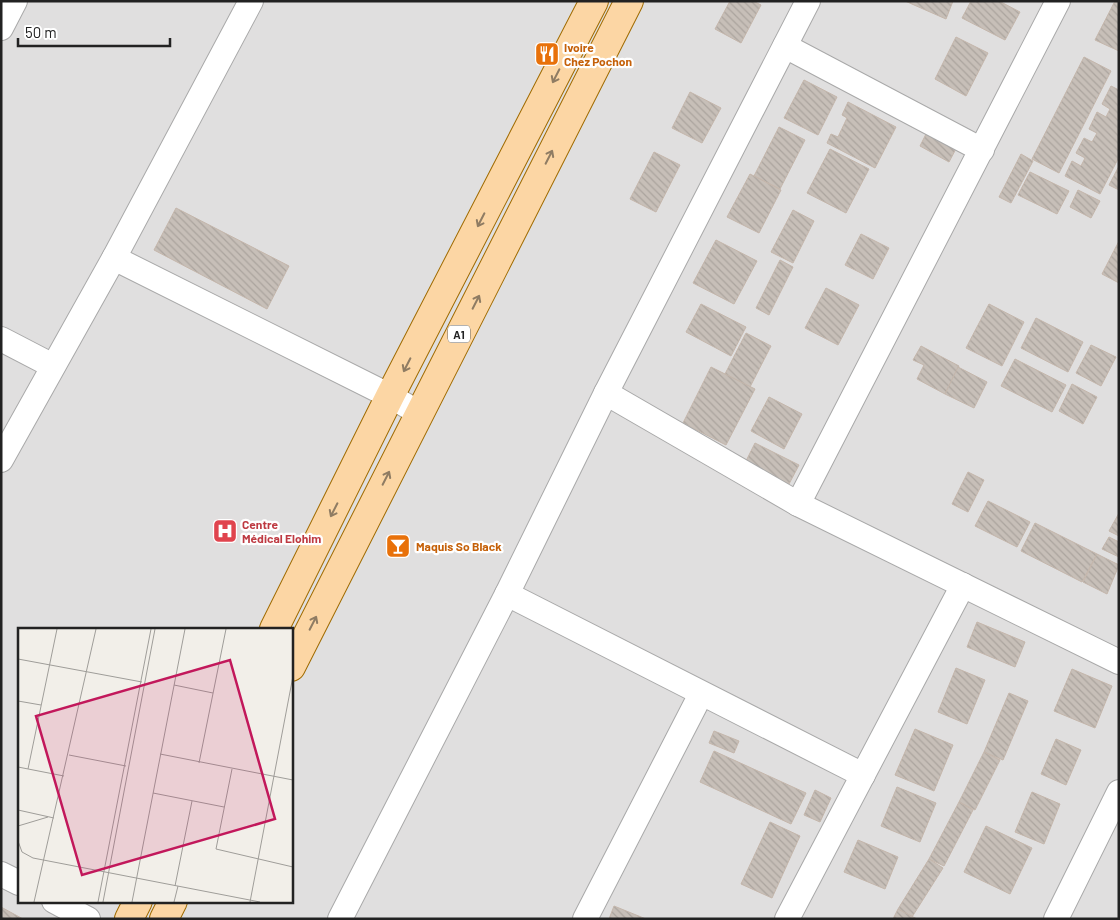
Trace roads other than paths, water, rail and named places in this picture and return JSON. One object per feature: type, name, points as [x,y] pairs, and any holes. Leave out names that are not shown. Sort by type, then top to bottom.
[{"type":"main road","name":"A1","points":[[274,628],[390,396],[594,1]]},
{"type":"main road","name":"A1","points":[[292,665],[629,1]]},
{"type":"main road","points":[[129,919],[138,902]]},
{"type":"main road","points":[[164,919],[172,902]]},
{"type":"street","points":[[1,28],[15,1]]},
{"type":"street","points":[[1,460],[114,258],[252,1]]},
{"type":"street","points":[[340,919],[606,393],[808,1]]},
{"type":"street","points":[[798,504],[1058,1]]},
{"type":"street","points":[[785,46],[982,150]]},
{"type":"street","points":[[114,258],[390,396],[419,413]]},
{"type":"street","points":[[1,339],[53,366]]},
{"type":"street","points":[[606,393],[798,504],[1119,662]]},
{"type":"street","points":[[787,919],[963,585]]},
{"type":"street","points":[[506,594],[863,775]]},
{"type":"street","points":[[585,919],[702,694]]},
{"type":"street","points":[[1056,919],[1119,792]]},
{"type":"street","points":[[1,874],[18,882]]},
{"type":"street","points":[[56,902],[88,919]]},
{"type":"place","name":"Ivoire Chez Pochon","points":[[547,54]]},
{"type":"place","name":"Centre Médical Elohim","points":[[225,531]]},
{"type":"place","name":"Maquis So Black","points":[[398,546]]}]
